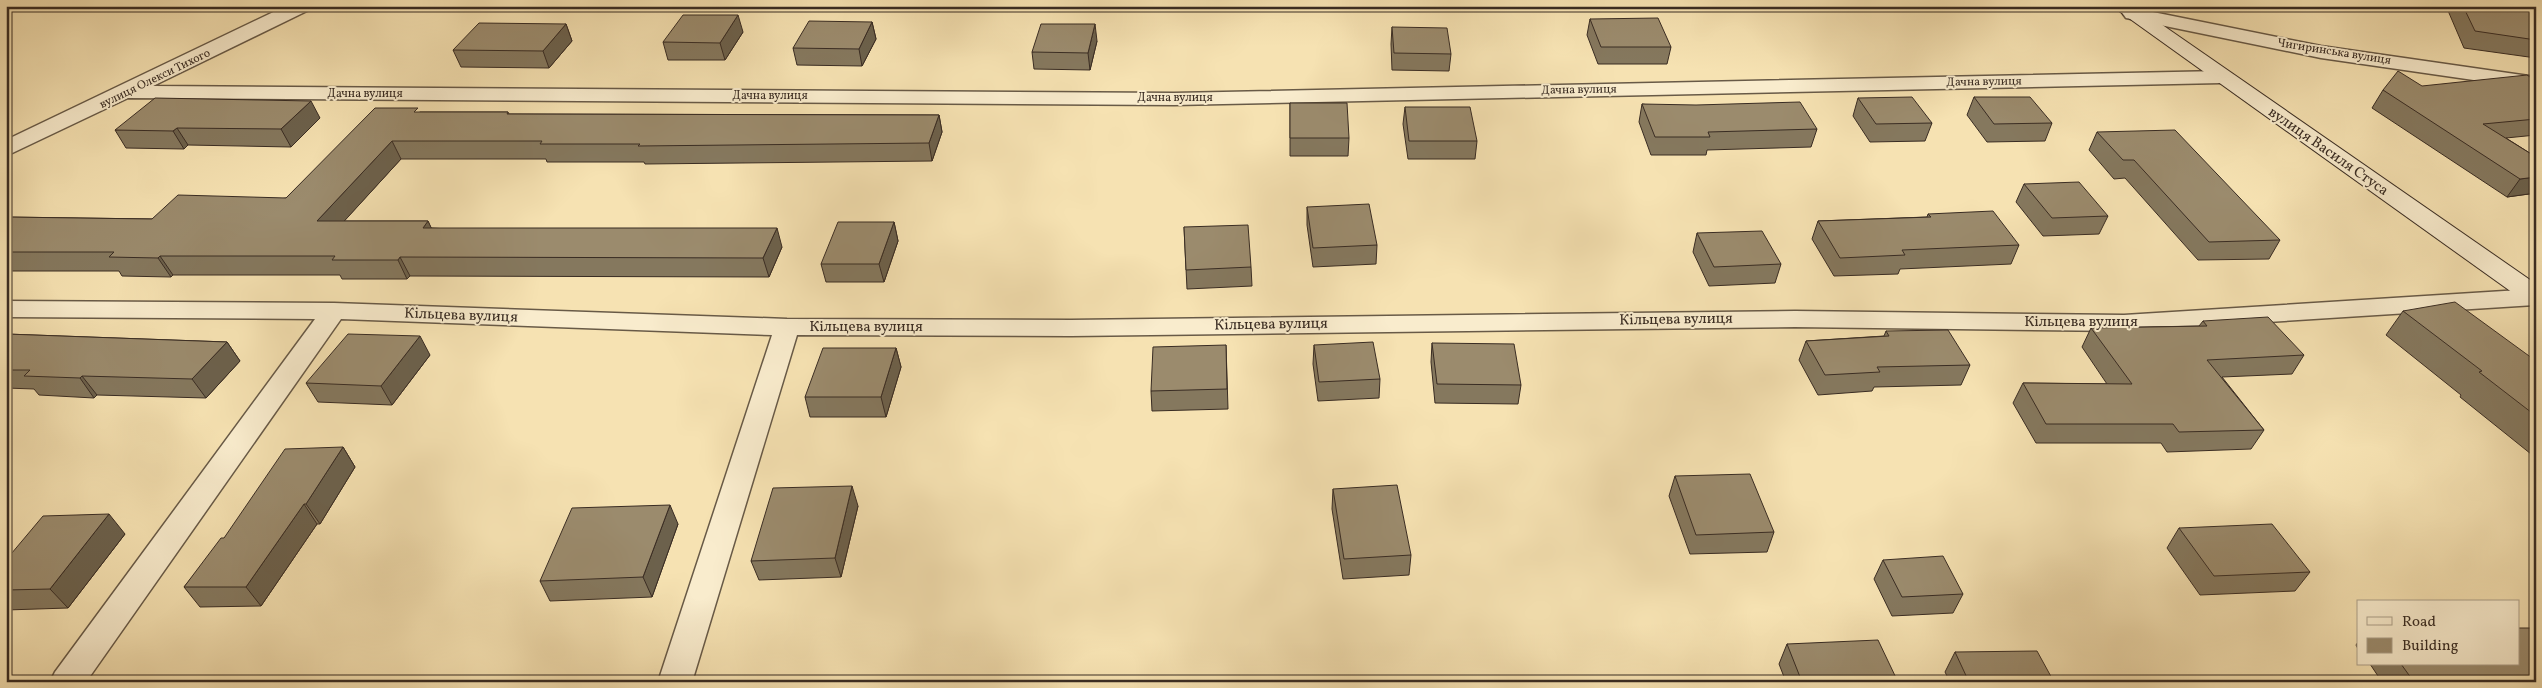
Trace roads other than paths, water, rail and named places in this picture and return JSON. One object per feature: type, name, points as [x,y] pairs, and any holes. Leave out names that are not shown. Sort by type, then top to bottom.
[{"type":"street","name":"вулиця Олекси Тихого","points":[[6,149],[128,92],[302,6]]},
{"type":"street","name":"вулиця Василя Стуса","points":[[2128,10],[2536,297]]},
{"type":"street","name":"Чигиринська вулиця","points":[[2128,10],[2321,52],[2536,82]]},
{"type":"street","name":"Дачна вулиця","points":[[128,92],[1174,98],[2221,77]]},
{"type":"street","name":"Кільцева вулиця","points":[[6,309],[334,311],[787,326],[1071,328],[1795,319],[2124,323],[2536,297]]},
{"type":"street","points":[[68,682],[334,311]]},
{"type":"street","points":[[675,682],[787,326]]}]
